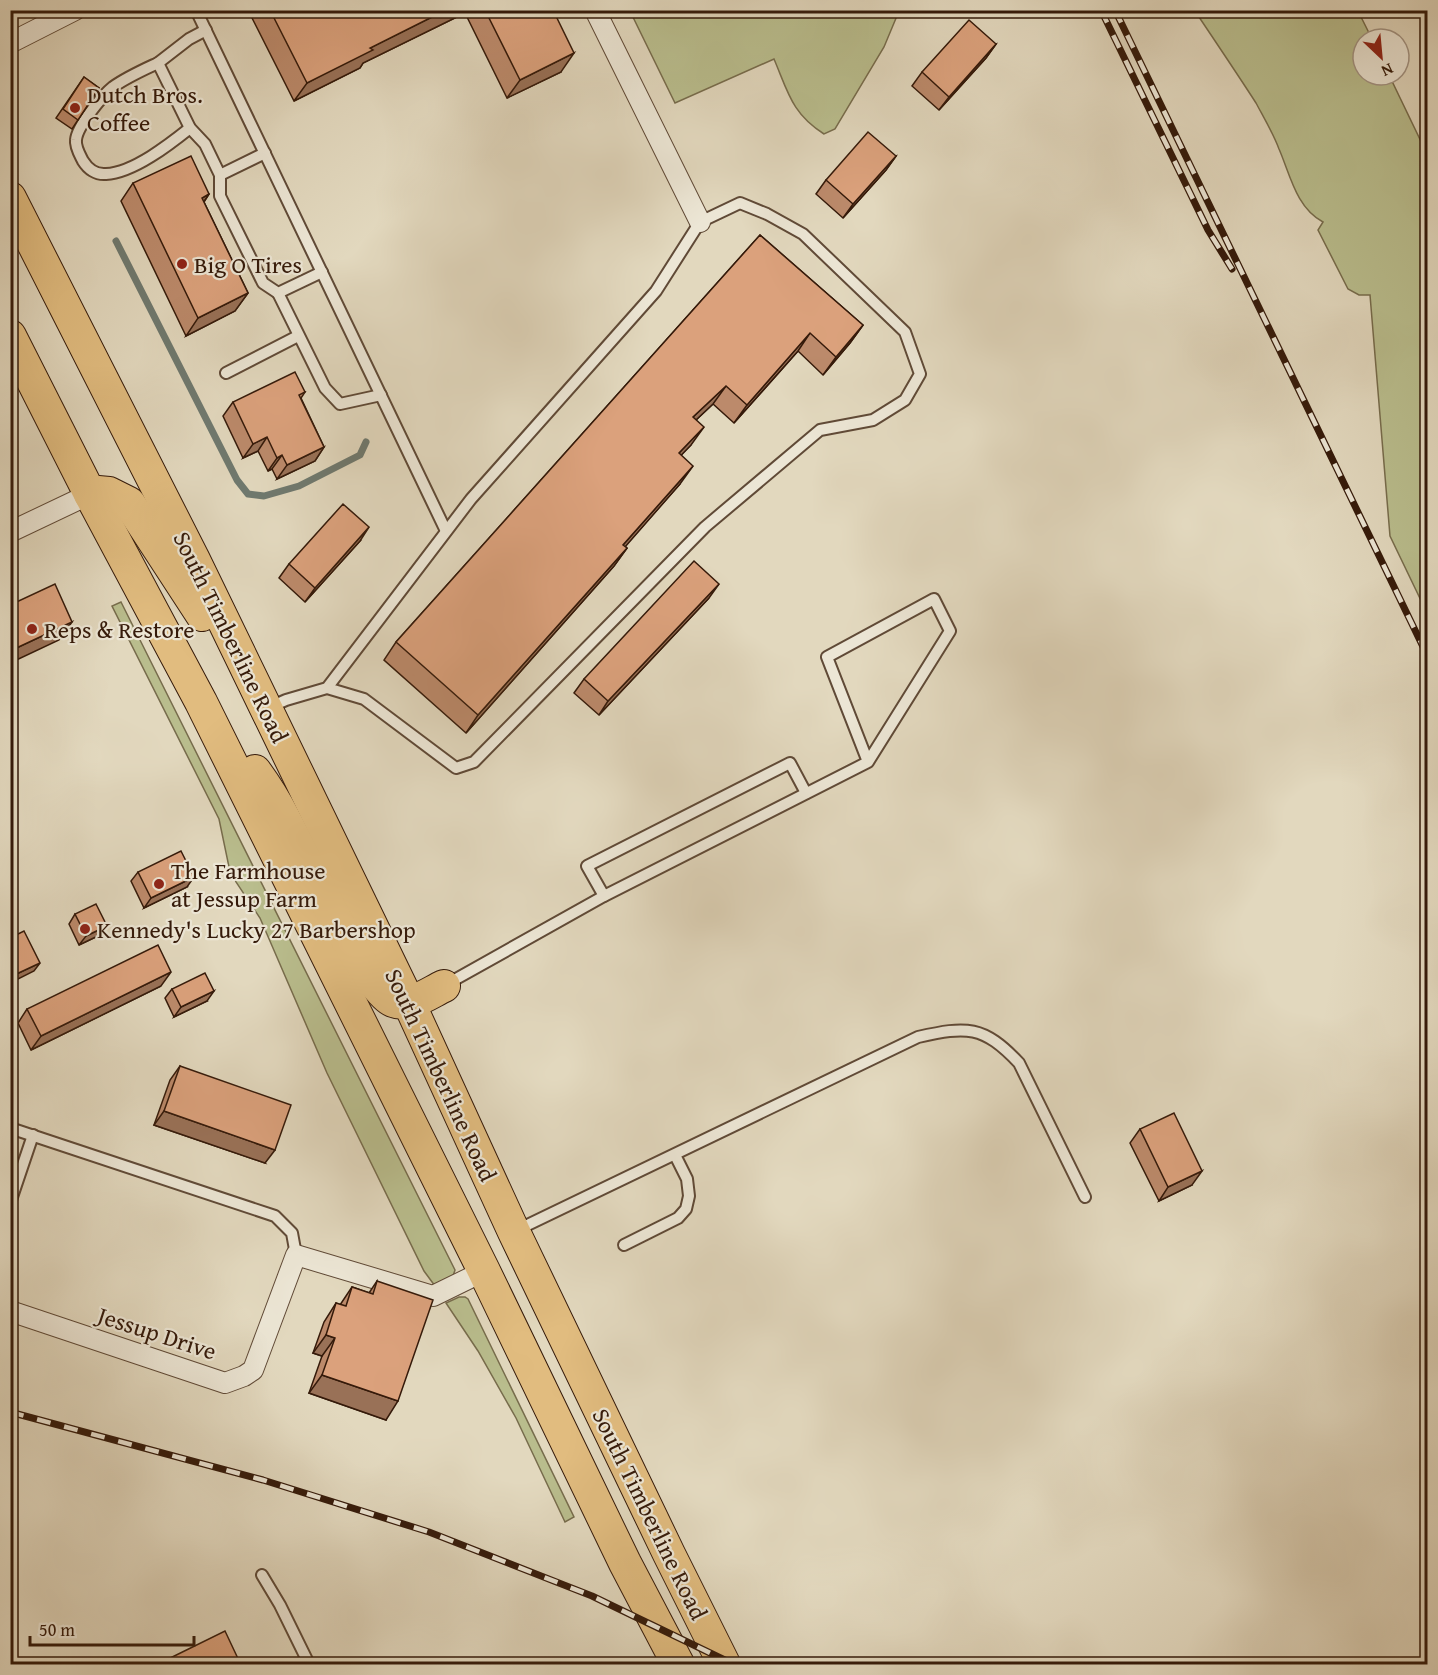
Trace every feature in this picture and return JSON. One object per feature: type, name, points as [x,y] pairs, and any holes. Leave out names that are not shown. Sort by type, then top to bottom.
[{"type":"main road","name":"South Timberline Road","points":[[10,198],[194,560],[409,1003],[514,1232],[724,1665]]},
{"type":"main road","name":"South Timberline Road","points":[[10,336],[90,494],[201,702],[484,1271],[625,1563],[678,1665]]},
{"type":"main road","points":[[90,494],[109,493],[129,503],[271,720]]},
{"type":"main road","points":[[201,702],[228,731],[271,795],[336,920],[376,987],[393,1001],[409,1003],[444,986]]},
{"type":"street","points":[[10,43],[42,18],[75,10]]},
{"type":"street","points":[[595,10],[700,222]]},
{"type":"street","points":[[10,532],[90,494]]},
{"type":"street","points":[[296,1255],[433,1296],[484,1271]]},
{"type":"street","name":"Jessup Drive","points":[[10,1311],[225,1383],[253,1370],[296,1255]]},
{"type":"lane","points":[[196,10],[446,531]]},
{"type":"lane","points":[[190,128],[163,150],[125,169],[106,174],[93,172],[78,152],[76,139],[89,115],[104,95],[129,78],[158,63],[189,39],[206,30]]},
{"type":"lane","points":[[158,63],[190,128],[205,144],[220,175],[220,196],[263,283],[278,293],[325,388],[340,404],[381,395]]},
{"type":"lane","points":[[220,175],[265,153]]},
{"type":"lane","points":[[271,720],[286,699],[327,688],[364,699],[456,768],[474,762],[714,519],[820,430],[873,420],[905,400],[920,374],[905,332],[803,234],[767,214],[740,203],[700,222],[656,291],[471,499],[327,688]]},
{"type":"lane","points":[[278,293],[322,273]]},
{"type":"lane","points":[[226,373],[298,336]]},
{"type":"lane","points":[[444,986],[604,896],[868,762],[950,631],[934,599],[827,657],[868,762]]},
{"type":"lane","points":[[604,896],[587,866],[790,763],[806,793]]},
{"type":"lane","points":[[514,1232],[918,1037],[963,1030],[985,1034],[1002,1045],[1019,1063],[1085,1197]]},
{"type":"lane","points":[[10,1128],[275,1216],[292,1233],[296,1255]]},
{"type":"lane","points":[[10,1203],[33,1135]]},
{"type":"lane","points":[[624,1245],[678,1218],[686,1209],[689,1196],[687,1179],[675,1155]]},
{"type":"lane","points":[[262,1575],[280,1605],[309,1665]]},
{"type":"green space","points":[[630,11],[899,11],[884,47],[835,129],[824,134],[805,118],[792,101],[774,59],[675,103]]},
{"type":"green space","points":[[1195,11],[1358,11],[1366,27],[1351,27],[1351,87],[1395,87],[1427,154],[1427,613],[1390,536],[1370,295],[1359,295],[1348,289],[1318,230],[1323,222],[1306,208],[1300,199],[1274,137],[1256,103]]},
{"type":"green space","points":[[121,602],[455,1270],[453,1276],[435,1286],[424,1271],[327,1073],[260,918],[236,882],[229,867],[219,819],[112,606]]},
{"type":"green space","points":[[459,1297],[468,1299],[574,1517],[565,1522],[516,1418],[478,1351],[446,1303]]},
{"type":"building","points":[[270,10],[446,10],[307,83]]},
{"type":"building","points":[[485,10],[553,10],[574,53],[520,80]]},
{"type":"building","points":[[969,20],[996,44],[949,97],[922,72]]},
{"type":"building","name":"Dutch Bros. Coffee","points":[[84,77],[99,88],[78,120],[63,109]]},
{"type":"building","points":[[868,132],[896,156],[853,204],[826,180]]},
{"type":"building","name":"Big O Tires","points":[[191,156],[209,194],[202,198],[248,293],[198,318],[133,183]]},
{"type":"building","points":[[760,235],[863,325],[836,357],[810,333],[747,405],[726,386],[693,417],[704,427],[679,453],[693,466],[623,545],[627,548],[478,715],[396,642]]},
{"type":"building","points":[[295,372],[305,392],[299,395],[324,447],[287,465],[282,455],[277,458],[267,437],[253,444],[233,402]]},
{"type":"building","points":[[343,504],[369,527],[315,588],[289,564]]},
{"type":"building","points":[[694,561],[719,584],[608,701],[584,679]]},
{"type":"building","points":[[55,584],[72,622],[10,651],[10,605]]},
{"type":"building","name":"The Farmhouse at Jessup Farm","points":[[181,851],[194,877],[151,898],[138,872]]},
{"type":"building","points":[[96,904],[107,926],[86,936],[75,914]]},
{"type":"building","points":[[24,931],[40,963],[10,977],[10,938]]},
{"type":"building","points":[[158,945],[171,972],[41,1036],[27,1009]]},
{"type":"building","points":[[205,973],[214,991],[181,1007],[172,989]]},
{"type":"building","points":[[180,1066],[291,1105],[275,1150],[164,1111]]},
{"type":"building","points":[[1174,1113],[1202,1171],[1168,1187],[1140,1129]]},
{"type":"building","points":[[377,1281],[433,1300],[398,1401],[322,1375],[335,1338],[326,1335],[336,1303],[346,1306],[352,1287],[373,1294]]},
{"type":"building","points":[[225,1631],[241,1665],[156,1665]]},
{"type":"building","points":[[258,1659],[261,1665],[247,1665]]},
{"type":"waterway","points":[[116,241],[237,480],[248,494],[264,496],[299,486],[360,455],[366,442]]},
{"type":"railway","points":[[1101,10],[1208,230],[1232,269]]},
{"type":"railway","points":[[1115,10],[1428,657]]},
{"type":"railway","points":[[10,1412],[263,1480],[429,1532],[592,1596],[733,1664]]},
{"type":"place","name":"Dutch Bros. Coffee","points":[[75,108]]},
{"type":"place","name":"Big O Tires","points":[[182,264]]},
{"type":"place","name":"Reps & Restore","points":[[32,629]]},
{"type":"place","name":"The Farmhouse at Jessup Farm","points":[[159,884]]},
{"type":"place","name":"Kennedy's Lucky 27 Barbershop","points":[[85,929]]}]
